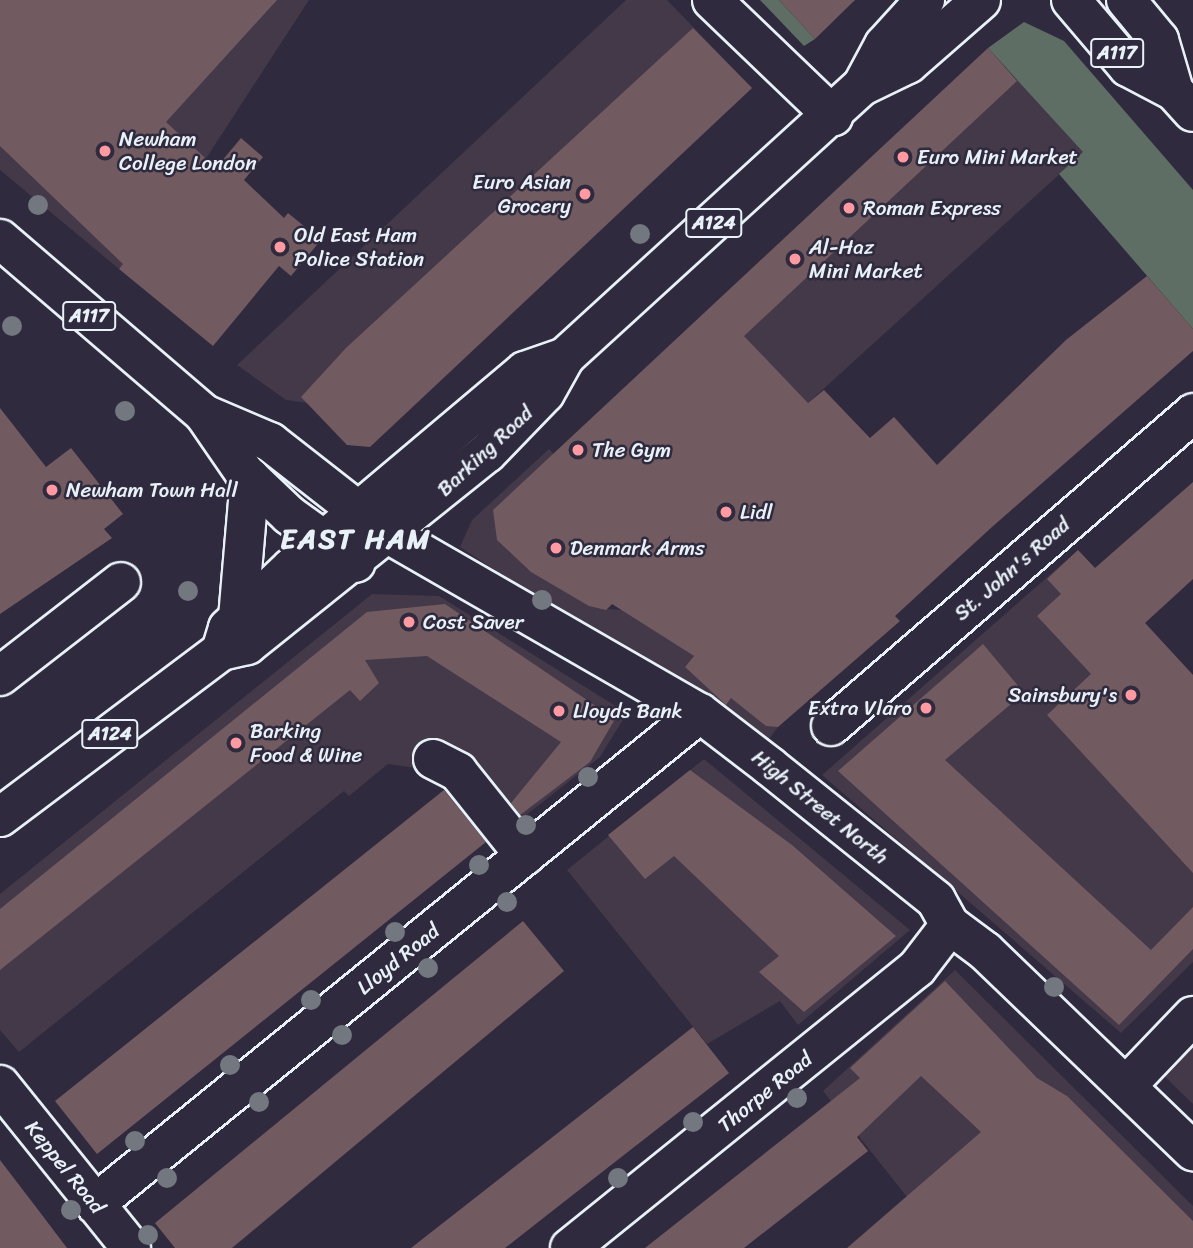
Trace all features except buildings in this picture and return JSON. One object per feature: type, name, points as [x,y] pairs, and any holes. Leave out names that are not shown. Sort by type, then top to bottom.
[{"type":"main road","points":[[712,0],[834,116]]},
{"type":"main road","name":"Barking Road","points":[[229,634],[247,645],[356,563],[487,453],[545,393],[565,357],[834,116],[862,86],[884,45],[925,0]]},
{"type":"main road","name":"Barking Road","points":[[862,86],[908,64],[981,0]]},
{"type":"main road","name":"A117","points":[[1071,0],[1128,67],[1184,101]]},
{"type":"main road","name":"A117","points":[[1126,0],[1159,40],[1184,101]]},
{"type":"main road","name":"A117","points":[[0,239],[204,414],[250,478],[325,542]]},
{"type":"main road","name":"Barking Road","points":[[0,817],[229,634],[325,542],[525,371],[565,357]]},
{"type":"main road","name":"St. John's Road","points":[[831,726],[1193,413]]},
{"type":"main road","name":"A117","points":[[204,414],[271,442],[359,513]]},
{"type":"main road","points":[[229,634],[250,478]]},
{"type":"main road","name":"High Street North","points":[[359,513],[390,535],[700,713],[936,900],[950,925],[1193,1150]]},
{"type":"main road","points":[[325,542],[356,563]]},
{"type":"main road","points":[[0,676],[121,583]]},
{"type":"main road","name":"Lloyd Road","points":[[95,1203],[700,713]]},
{"type":"main road","points":[[433,759],[458,772],[525,856]]},
{"type":"main road","name":"Thorpe Road","points":[[569,1248],[917,968],[950,925]]},
{"type":"main road","points":[[1126,1086],[1193,1017]]},
{"type":"main road","name":"Keppel Road","points":[[0,1085],[131,1248]]},
{"type":"shaded area","name":"Newham College London","points":[[0,0],[309,0],[196,174],[119,269],[0,170]]},
{"type":"shaded area","points":[[626,0],[667,0],[752,88],[403,416],[286,400],[237,365]]},
{"type":"shaded area","points":[[988,48],[1084,152],[808,403],[714,305]]},
{"type":"shaded area","points":[[549,449],[653,564],[607,609],[622,610],[694,656],[685,667],[726,704],[731,698],[778,727],[763,747],[460,547],[472,520]]},
{"type":"shaded area","points":[[1078,550],[1193,675],[1193,962],[1121,1033],[822,775]]},
{"type":"shaded area","points":[[372,594],[439,596],[627,713],[600,757],[497,838],[430,770],[388,764],[349,796],[344,791],[19,1052],[0,1030],[0,894]]},
{"type":"shaded area","points":[[704,759],[910,930],[798,1025],[780,1001],[707,1044],[567,870]]},
{"type":"shaded area","points":[[955,970],[1193,1206],[1193,1248],[907,1197],[823,1091]]},
{"type":"shaded area","points":[[1193,1044],[1193,1104],[1162,1074]]},
{"type":"green space","points":[[760,0],[779,0],[815,39],[804,46]]},
{"type":"green space","points":[[1024,22],[1064,41],[1193,190],[1193,329],[1059,174],[1083,152],[988,48]]},
{"type":"place","name":"Newham College London","points":[[105,151]]},
{"type":"place","name":"Euro Mini Market","points":[[903,157]]},
{"type":"place","name":"Euro Asian Grocery","points":[[585,194]]},
{"type":"place","name":"Roman Express","points":[[849,208]]},
{"type":"place","name":"Old East Ham Police Station","points":[[280,247]]},
{"type":"place","name":"Al-Haz Mini Market","points":[[795,259]]},
{"type":"place","name":"The Gym","points":[[578,450]]},
{"type":"place","name":"Newham Town Hall","points":[[52,490]]},
{"type":"place","name":"Lidl","points":[[726,512]]},
{"type":"place","name":"Denmark Arms","points":[[556,548]]},
{"type":"place","name":"Cost Saver","points":[[409,622]]},
{"type":"place","name":"Sainsbury's","points":[[1131,695]]},
{"type":"place","name":"Extra Vlaro","points":[[926,708]]},
{"type":"place","name":"Lloyds Bank","points":[[559,711]]},
{"type":"place","name":"Barking Food & Wine","points":[[236,743]]},
{"type":"district","name":"EAST HAM","points":[[356,539]]}]
